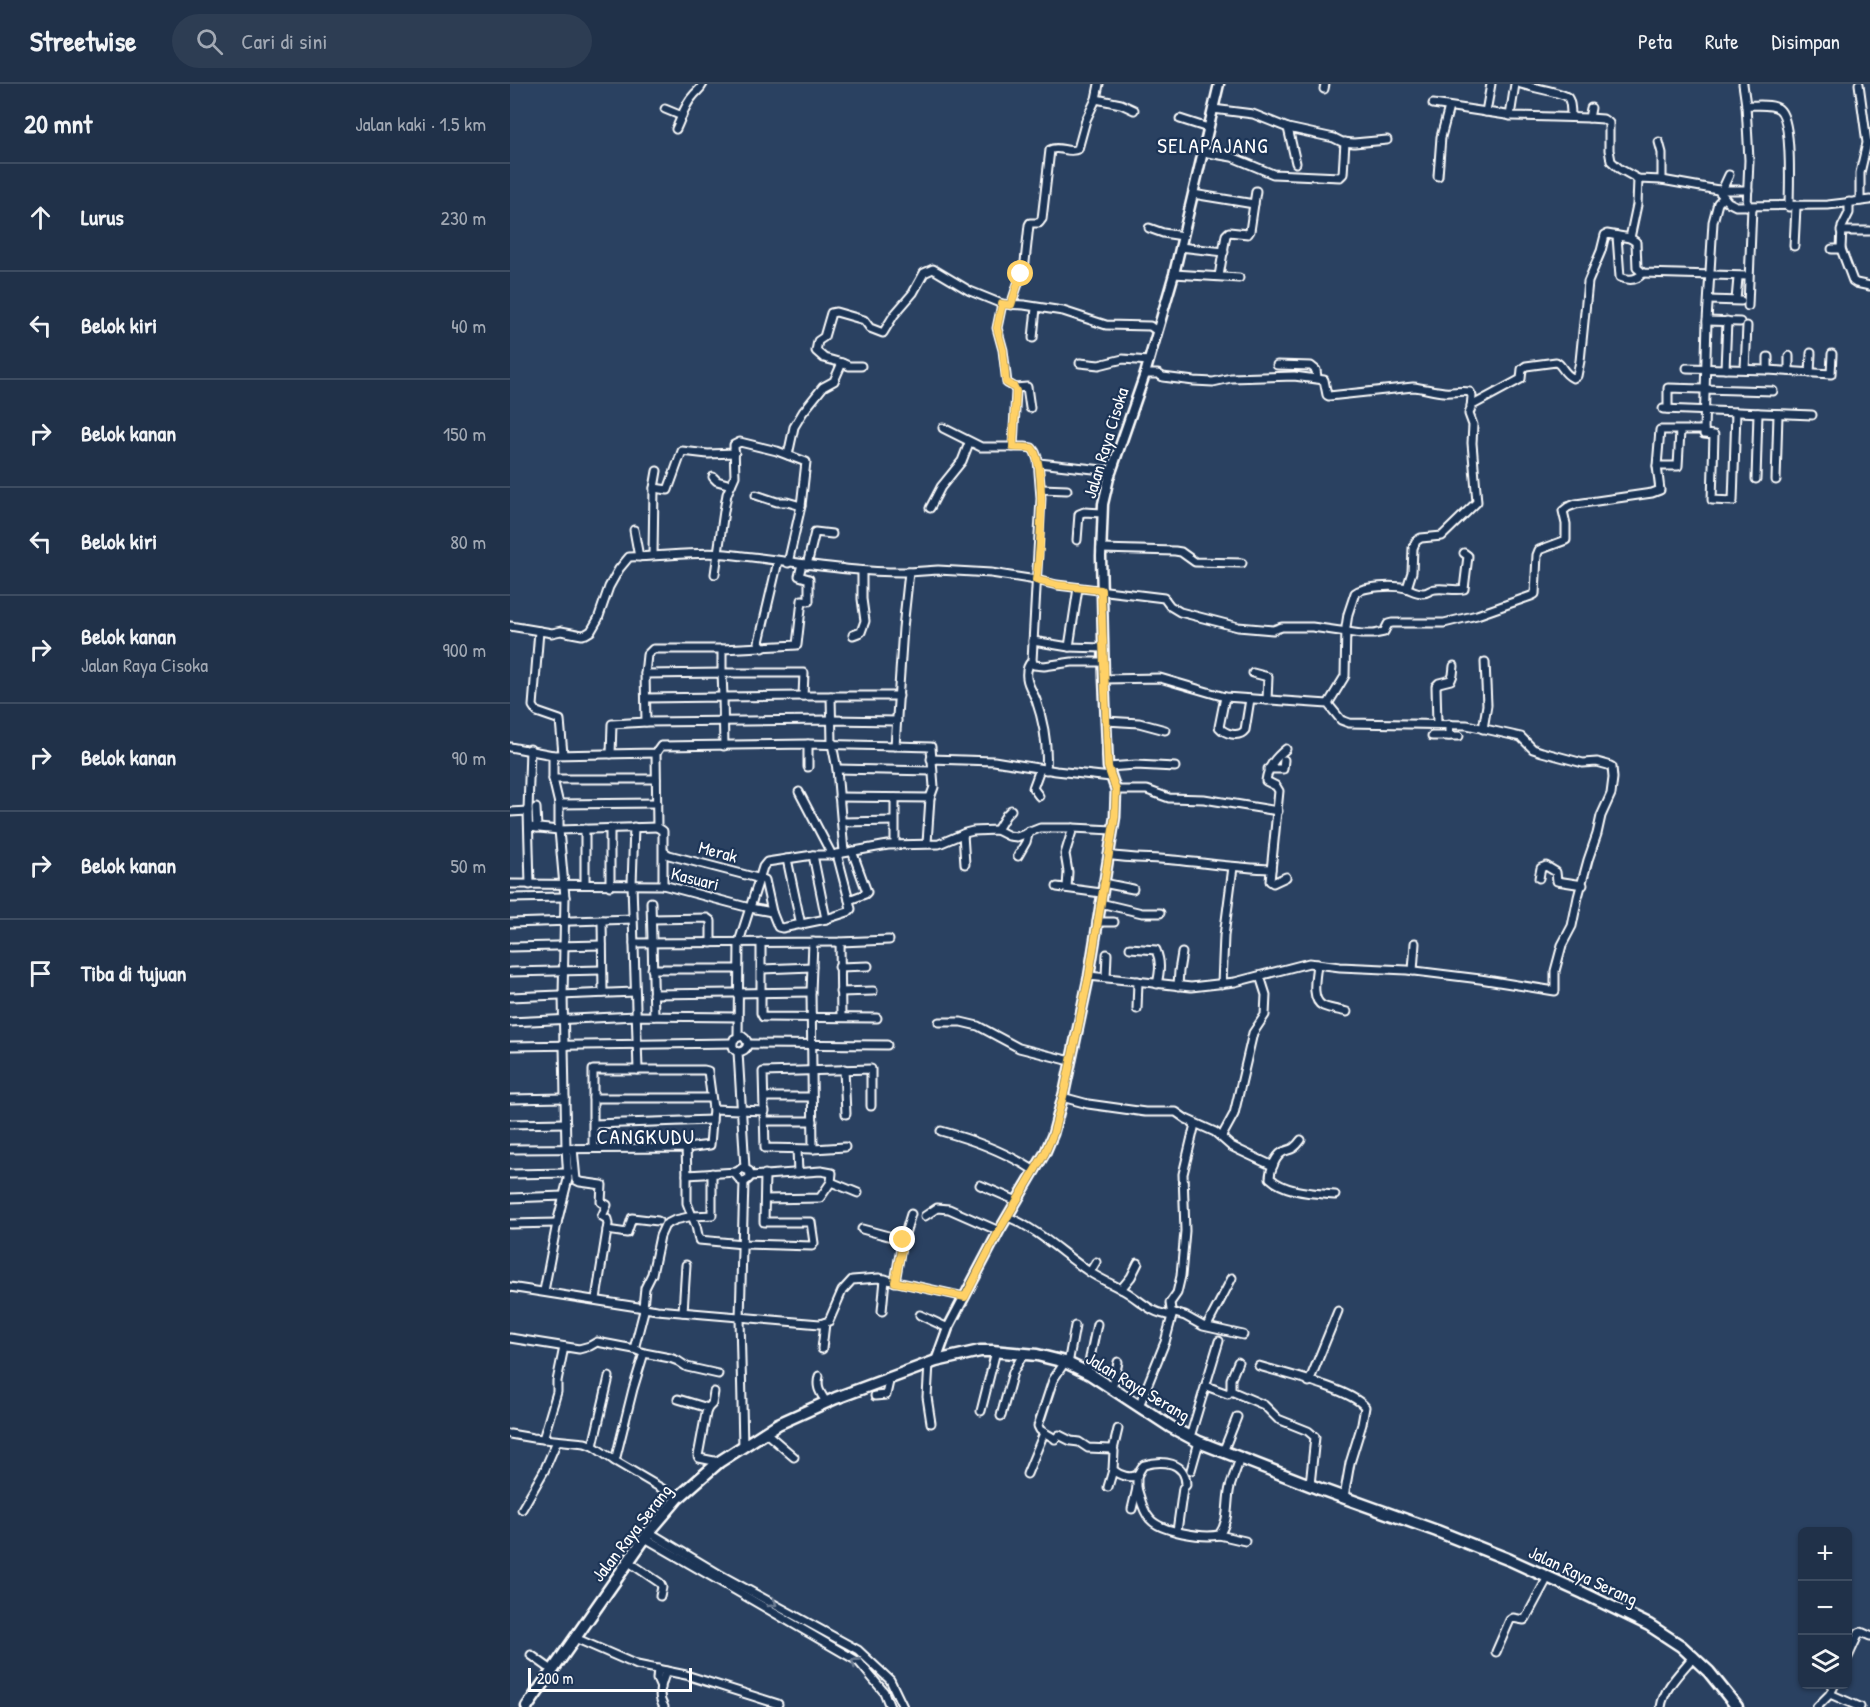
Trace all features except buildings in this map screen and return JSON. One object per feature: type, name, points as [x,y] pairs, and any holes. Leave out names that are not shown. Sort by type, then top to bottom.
[{"type":"highway","name":"Jalan Raya Serang","points":[[527,1707],[647,1535],[678,1498],[719,1462],[778,1424],[826,1402],[933,1362],[980,1351],[996,1351],[1024,1353],[1066,1363],[1087,1372],[1195,1440],[1437,1531],[1548,1577],[1649,1625],[1694,1656],[1737,1707]]},
{"type":"street","points":[[676,129],[692,96],[700,91],[703,84]]},
{"type":"street","points":[[1011,305],[1025,262],[1029,225],[1039,223],[1042,219],[1050,150],[1055,148],[1073,152],[1078,149],[1099,84]]},
{"type":"street","name":"Jalan Raya Cisoka","points":[[933,1362],[948,1328],[999,1231],[1035,1171],[1053,1134],[1071,1061],[1089,976],[1113,830],[1116,790],[1108,767],[1101,590],[1102,513],[1106,489],[1145,374],[1174,274],[1219,84]]},
{"type":"street","points":[[1486,112],[1491,84]]},
{"type":"street","points":[[1510,116],[1515,84]]},
{"type":"street","points":[[1521,84],[1564,95],[1569,100],[1571,117]]},
{"type":"street","points":[[1743,84],[1749,160],[1748,306]]},
{"type":"street","points":[[1859,84],[1868,156],[1860,173],[1860,201]]},
{"type":"street","points":[[1096,99],[1121,104],[1134,110]]},
{"type":"street","points":[[1433,104],[1510,116],[1603,119],[1609,123],[1611,161],[1638,179],[1662,180],[1721,192],[1748,190]]},
{"type":"street","points":[[1746,105],[1774,107],[1780,110],[1785,118],[1789,147],[1794,246]]},
{"type":"street","points":[[1438,176],[1441,137],[1449,107]]},
{"type":"street","points":[[1589,118],[1591,108]]},
{"type":"street","points":[[665,109],[682,116]]},
{"type":"street","points":[[1213,109],[1253,114],[1288,128],[1345,142],[1387,140]]},
{"type":"street","points":[[1180,119],[1208,128]]},
{"type":"street","points":[[1288,128],[1296,163]]},
{"type":"street","points":[[1202,152],[1232,157],[1273,174],[1340,177],[1343,174],[1345,142]]},
{"type":"street","points":[[1659,142],[1662,153],[1662,180]]},
{"type":"street","points":[[1729,175],[1721,192],[1713,222],[1708,300],[1704,434],[1714,435],[1712,500],[1733,501],[1736,412]]},
{"type":"street","points":[[1630,238],[1637,206],[1638,179]]},
{"type":"street","points":[[1220,276],[1227,233],[1246,235],[1250,231],[1256,191]]},
{"type":"street","points":[[1721,192],[1731,204],[1750,207],[1828,206],[1870,200]]},
{"type":"street","points":[[1193,194],[1254,204]]},
{"type":"street","points":[[1848,202],[1849,213],[1841,231],[1841,249],[1853,281],[1870,286]]},
{"type":"street","points":[[1149,228],[1183,236]]},
{"type":"street","points":[[1841,231],[1870,231]]},
{"type":"street","points":[[1471,406],[1521,379],[1522,369],[1526,366],[1556,362],[1559,363],[1565,375],[1573,378],[1577,376],[1588,282],[1601,251],[1604,236],[1607,234],[1630,238],[1636,242],[1637,268],[1642,273],[1749,276]]},
{"type":"street","points":[[1617,236],[1619,276],[1624,279],[1633,279],[1642,273]]},
{"type":"street","points":[[1180,247],[1224,252]]},
{"type":"street","points":[[1832,249],[1841,249]]},
{"type":"street","points":[[861,366],[849,366],[824,358],[816,351],[818,341],[824,337],[831,313],[836,312],[864,320],[870,328],[883,333],[894,315],[913,293],[924,273],[930,270],[936,270],[970,291],[1002,304],[1071,313],[1106,325],[1150,326],[1157,331]]},
{"type":"street","points":[[1174,274],[1239,278]]},
{"type":"street","points":[[1708,300],[1738,301],[1738,278]]},
{"type":"street","points":[[1002,304],[998,334],[1003,350],[1007,383],[1015,388],[1027,387],[1030,408]]},
{"type":"street","points":[[1033,338],[1036,308]]},
{"type":"street","points":[[1707,321],[1743,324],[1745,369]]},
{"type":"street","points":[[1725,369],[1727,321]]},
{"type":"street","points":[[1810,372],[1811,353]]},
{"type":"street","points":[[1688,368],[1831,374],[1832,354]]},
{"type":"street","points":[[1788,371],[1789,356]]},
{"type":"street","points":[[1768,357],[1768,370]]},
{"type":"street","points":[[1080,363],[1099,365],[1124,359],[1149,361]]},
{"type":"street","points":[[788,455],[794,428],[803,412],[823,387],[834,381],[842,363]]},
{"type":"street","points":[[1277,365],[1311,366],[1316,370],[1317,378]]},
{"type":"street","points":[[1145,374],[1158,374],[1163,378],[1213,382],[1231,378],[1301,376],[1325,381],[1328,396],[1413,387],[1446,393],[1470,392],[1472,396],[1469,414],[1473,425],[1472,443],[1477,502],[1442,536],[1421,538],[1416,541],[1413,548],[1412,572],[1407,588]]},
{"type":"street","points":[[1013,447],[1015,388]]},
{"type":"street","points":[[1773,391],[1668,388],[1665,409],[1812,415]]},
{"type":"street","points":[[1756,479],[1758,413]]},
{"type":"street","points":[[1776,480],[1778,414]]},
{"type":"street","points":[[943,428],[981,447],[1032,448],[1039,463],[1041,489],[1039,560],[1032,661],[1029,664],[1027,675],[1042,719],[1047,752],[1043,769],[1033,788],[1039,796]]},
{"type":"street","points":[[510,626],[552,633],[586,634],[591,631],[598,619],[606,594],[629,557],[717,554],[862,571],[938,570],[991,573],[1057,585],[1164,598],[1170,606],[1180,612],[1238,627],[1274,630],[1282,627],[1312,627],[1374,634],[1384,632],[1388,624],[1392,623],[1444,623],[1478,615],[1535,594],[1537,555],[1539,550],[1566,540],[1563,512],[1568,507],[1655,492],[1660,489],[1657,466],[1659,432],[1661,430],[1704,430]]},
{"type":"street","points":[[1657,466],[1678,466],[1680,430]]},
{"type":"street","points":[[715,574],[724,511],[736,468],[734,445],[740,442],[806,462],[801,506],[788,562]]},
{"type":"street","points":[[930,508],[941,487],[962,461],[969,442]]},
{"type":"street","points":[[654,488],[668,490],[682,451],[708,454],[735,453]]},
{"type":"street","points":[[1039,463],[1112,471]]},
{"type":"street","points":[[653,555],[654,488],[657,471]]},
{"type":"street","points":[[713,477],[717,481],[731,485]]},
{"type":"street","points":[[1041,489],[1067,490]]},
{"type":"street","points":[[756,495],[777,502],[801,506]]},
{"type":"street","points":[[1077,540],[1079,514],[1102,513]]},
{"type":"street","points":[[634,530],[639,557]]},
{"type":"street","points":[[646,722],[645,674],[647,655],[653,650],[763,648],[797,645],[802,600],[809,601],[809,579],[799,576],[815,532],[832,534]]},
{"type":"street","points":[[1101,549],[1175,551],[1181,552],[1195,562],[1242,563]]},
{"type":"street","points":[[1328,704],[1345,676],[1346,631],[1352,599],[1359,590],[1391,587],[1427,593],[1436,589],[1464,589],[1468,556],[1464,553]]},
{"type":"street","points":[[763,648],[759,642],[778,561]]},
{"type":"street","points":[[853,635],[861,632],[865,621],[862,571]]},
{"type":"street","points":[[895,746],[909,572]]},
{"type":"street","points":[[1069,647],[1078,588]]},
{"type":"street","points":[[539,631],[533,706],[537,712],[560,720],[563,754]]},
{"type":"street","points":[[1033,641],[1069,647],[1103,648]]},
{"type":"street","points":[[722,649],[724,746]]},
{"type":"street","points":[[1032,661],[1034,665],[1044,666],[1072,662],[1104,662]]},
{"type":"street","points":[[1483,729],[1486,705],[1485,662]]},
{"type":"street","points":[[1437,724],[1436,686],[1450,680],[1454,666]]},
{"type":"street","points":[[645,674],[804,673],[803,696]]},
{"type":"street","points":[[1253,674],[1268,676],[1267,700]]},
{"type":"street","points":[[1089,976],[1178,986],[1222,984],[1303,964],[1317,964],[1480,978],[1555,991],[1555,971],[1562,945],[1572,926],[1601,816],[1611,794],[1613,778],[1612,767],[1608,765],[1597,762],[1583,764],[1542,752],[1533,748],[1521,737],[1483,729],[1449,724],[1350,723],[1341,720],[1328,704],[1225,697],[1160,678],[1104,679]]},
{"type":"street","points":[[759,879],[766,881],[772,912],[778,927],[801,925],[826,919],[848,912],[850,909],[842,853],[843,822],[832,744],[831,696]]},
{"type":"street","points":[[646,698],[898,696]]},
{"type":"street","points":[[1225,697],[1219,728],[1226,733],[1239,734],[1245,730],[1250,699]]},
{"type":"street","points":[[611,754],[612,724],[723,721],[897,721]]},
{"type":"street","points":[[1106,721],[1139,723],[1165,730]]},
{"type":"street","points":[[1449,724],[1449,735]]},
{"type":"street","points":[[1432,736],[1459,736]]},
{"type":"street","points":[[808,744],[808,767]]},
{"type":"street","points":[[657,827],[656,753],[661,746],[832,744],[931,747],[933,787],[930,798],[927,843]]},
{"type":"street","points":[[510,747],[553,755],[656,753]]},
{"type":"street","points":[[530,749],[528,811],[533,828]]},
{"type":"street","points":[[1286,749],[1268,768],[1266,781],[1280,791],[1270,869],[1271,883],[1276,883],[1286,877]]},
{"type":"street","points":[[553,755],[553,779],[560,804],[559,830],[565,897],[563,995],[566,1124],[576,1179],[580,1182],[602,1185],[601,1202],[607,1205],[602,1216],[607,1219],[608,1230],[596,1299]]},
{"type":"street","points":[[931,759],[994,761],[1111,777]]},
{"type":"street","points":[[1268,768],[1283,769],[1284,760]]},
{"type":"street","points":[[1108,767],[1136,765],[1175,767]]},
{"type":"street","points":[[837,769],[932,771]]},
{"type":"street","points":[[553,779],[657,779]]},
{"type":"street","points":[[1116,790],[1147,790],[1169,798],[1204,799],[1278,810]]},
{"type":"street","points":[[799,792],[868,889],[865,894],[849,900]]},
{"type":"street","points":[[839,797],[930,798]]},
{"type":"street","points":[[894,844],[895,798]]},
{"type":"street","points":[[560,804],[657,803]]},
{"type":"street","points":[[530,885],[536,808]]},
{"type":"street","points":[[998,830],[1011,810]]},
{"type":"street","points":[[510,812],[528,811]]},
{"type":"street","points":[[843,822],[894,821]]},
{"type":"street","points":[[634,827],[632,884],[638,1070]]},
{"type":"street","points":[[533,828],[559,830],[657,827],[663,831],[667,853],[663,885]]},
{"type":"street","points":[[610,828],[610,886]]},
{"type":"street","points":[[732,1043],[738,1036],[739,942],[766,862],[894,844],[939,844],[973,831],[998,830],[1009,836],[1017,837],[1040,828],[1113,830]]},
{"type":"street","points":[[1067,888],[1068,872],[1065,854],[1073,828]]},
{"type":"street","points":[[585,829],[585,884]]},
{"type":"street","points":[[1018,856],[1029,831]]},
{"type":"street","points":[[963,834],[965,864]]},
{"type":"street","name":"Merak","points":[[667,853],[759,879]]},
{"type":"street","points":[[813,855],[826,919]]},
{"type":"street","points":[[1108,855],[1270,869]]},
{"type":"street","points":[[787,859],[801,925]]},
{"type":"street","points":[[1539,878],[1541,868],[1546,866],[1556,872],[1557,881],[1583,885]]},
{"type":"street","points":[[1222,984],[1224,936],[1233,867]]},
{"type":"street","points":[[1103,883],[1133,890]]},
{"type":"street","name":"Kasuari","points":[[510,884],[663,885],[772,912]]},
{"type":"street","points":[[1057,887],[1101,893]]},
{"type":"street","points":[[510,898],[565,897]]},
{"type":"street","points":[[651,902],[654,1016]]},
{"type":"street","points":[[1100,903],[1142,913],[1160,913]]},
{"type":"street","points":[[652,919],[707,918],[711,921],[711,943]]},
{"type":"street","points":[[602,920],[603,993]]},
{"type":"street","points":[[510,923],[633,920]]},
{"type":"street","points":[[1097,922],[1114,921]]},
{"type":"street","points":[[634,943],[889,940]]},
{"type":"street","points":[[761,942],[763,1017],[877,1018]]},
{"type":"street","points":[[813,942],[811,993],[813,1149]]},
{"type":"street","points":[[840,942],[841,1016]]},
{"type":"street","points":[[1413,971],[1415,943]]},
{"type":"street","points":[[510,947],[602,945]]},
{"type":"street","points":[[1130,948],[1156,950],[1160,960],[1157,984]]},
{"type":"street","points":[[1178,986],[1182,953]]},
{"type":"street","points":[[1106,977],[1107,954]]},
{"type":"street","points":[[1317,964],[1315,995],[1318,1002],[1322,1006],[1347,1012]]},
{"type":"street","points":[[839,967],[868,966]]},
{"type":"street","points":[[762,969],[812,967]]},
{"type":"street","points":[[652,969],[738,969]]},
{"type":"street","points":[[510,972],[602,970]]},
{"type":"street","points":[[1222,1136],[1234,1114],[1254,1033],[1265,1015],[1266,995],[1260,976]]},
{"type":"street","points":[[1137,1009],[1138,981]]},
{"type":"street","points":[[840,992],[873,990]]},
{"type":"street","points":[[510,997],[635,992]]},
{"type":"street","points":[[653,994],[811,993]]},
{"type":"street","points":[[510,1022],[636,1016],[738,1017]]},
{"type":"street","points":[[939,1022],[961,1022],[978,1026],[1019,1048],[1071,1061]]},
{"type":"street","points":[[738,1036],[746,1039],[748,1044]]},
{"type":"street","points":[[510,1046],[732,1043]]},
{"type":"street","points":[[732,1043],[738,1052],[745,1168],[749,1171],[750,1176]]},
{"type":"street","points":[[748,1044],[887,1044]]},
{"type":"street","points":[[738,1052],[744,1051],[748,1044]]},
{"type":"street","points":[[844,1069],[846,1114]]},
{"type":"street","points":[[510,1149],[687,1148],[710,1145],[712,1109],[708,1071],[593,1070],[593,1148]]},
{"type":"street","points":[[845,1148],[765,1148],[763,1072],[871,1070],[871,1107]]},
{"type":"street","points":[[765,1097],[812,1097]]},
{"type":"street","points":[[1062,1097],[1088,1104],[1145,1112],[1172,1111],[1222,1136],[1231,1146],[1273,1166]]},
{"type":"street","points":[[510,1099],[565,1098]]},
{"type":"street","points":[[593,1098],[710,1098]]},
{"type":"street","points":[[712,1109],[765,1111]]},
{"type":"street","points":[[594,1124],[712,1120]]},
{"type":"street","points":[[765,1121],[813,1121]]},
{"type":"street","points":[[510,1124],[566,1124]]},
{"type":"street","points":[[1139,1406],[1165,1342],[1172,1314],[1170,1303],[1178,1290],[1185,1231],[1183,1174],[1195,1124]]},
{"type":"street","points":[[941,1131],[977,1142],[1017,1159],[1035,1171]]},
{"type":"street","points":[[1301,1140],[1292,1150],[1280,1154],[1269,1174],[1270,1178],[1282,1186],[1310,1193],[1335,1195]]},
{"type":"street","points":[[544,1292],[556,1223],[569,1173],[570,1148]]},
{"type":"street","points":[[687,1148],[687,1203],[699,1240],[810,1247],[814,1243],[811,1222],[765,1222],[765,1174]]},
{"type":"street","points":[[797,1149],[798,1173]]},
{"type":"street","points":[[687,1175],[737,1172],[745,1168]]},
{"type":"street","points":[[737,1172],[738,1179],[744,1182]]},
{"type":"street","points":[[510,1174],[569,1173]]},
{"type":"street","points":[[634,1349],[644,1307],[645,1288],[656,1260],[663,1228],[675,1220],[712,1215],[712,1173]]},
{"type":"street","points":[[744,1182],[750,1176],[765,1174],[832,1173],[831,1182],[820,1198],[765,1199]]},
{"type":"street","points":[[743,1446],[740,1318],[744,1182]]},
{"type":"street","points":[[831,1182],[858,1193]]},
{"type":"street","points":[[980,1185],[1017,1201]]},
{"type":"street","points":[[510,1198],[563,1196]]},
{"type":"street","points":[[925,1216],[937,1208],[949,1209],[999,1231]]},
{"type":"street","points":[[895,1282],[903,1240],[912,1214]]},
{"type":"street","points":[[1008,1217],[1022,1222],[1090,1272],[1121,1289],[1156,1314],[1185,1316],[1197,1324],[1243,1335]]},
{"type":"street","points":[[608,1230],[627,1233],[632,1218],[658,1221]]},
{"type":"street","points":[[510,1224],[556,1223]]},
{"type":"street","points":[[862,1230],[903,1240]]},
{"type":"street","points":[[1090,1272],[1096,1262]]},
{"type":"street","points":[[1121,1289],[1131,1277],[1138,1263]]},
{"type":"street","points":[[682,1312],[686,1265]]},
{"type":"street","points":[[1207,1326],[1232,1278]]},
{"type":"street","points":[[510,1287],[682,1312],[825,1323],[829,1321],[842,1291],[852,1280],[885,1279],[965,1297]]},
{"type":"street","points":[[882,1311],[885,1279]]},
{"type":"street","points":[[1309,1382],[1338,1311]]},
{"type":"street","points":[[920,1315],[948,1328]]},
{"type":"street","points":[[822,1349],[825,1323]]},
{"type":"street","points":[[1087,1372],[1098,1324]]},
{"type":"street","points":[[1075,1326],[1066,1363],[1053,1380],[1038,1426],[1053,1438],[1059,1435],[1088,1448],[1113,1450]]},
{"type":"street","points":[[510,1338],[579,1349],[597,1342],[670,1358],[687,1367],[718,1374]]},
{"type":"street","points":[[1191,1470],[1206,1386],[1219,1341]]},
{"type":"street","points":[[543,1439],[557,1392],[564,1347]]},
{"type":"street","points":[[981,1411],[996,1351]]},
{"type":"street","points":[[615,1461],[644,1353]]},
{"type":"street","points":[[1001,1416],[1013,1372],[1024,1353]]},
{"type":"street","points":[[931,1424],[927,1397],[933,1362]]},
{"type":"street","points":[[1112,1389],[1118,1362]]},
{"type":"street","points":[[1231,1391],[1231,1378],[1238,1362]]},
{"type":"street","points":[[1259,1366],[1354,1398],[1365,1407],[1350,1463],[1344,1497]]},
{"type":"street","points":[[819,1376],[817,1389],[826,1402]]},
{"type":"street","points":[[593,1446],[609,1377]]},
{"type":"street","points":[[875,1396],[886,1395],[890,1377]]},
{"type":"street","points":[[1206,1386],[1228,1394],[1231,1391]]},
{"type":"street","points":[[1231,1391],[1264,1405],[1278,1419],[1312,1434],[1315,1441],[1310,1485]]},
{"type":"street","points":[[714,1392],[712,1404],[708,1408],[698,1455],[699,1458],[719,1462]]},
{"type":"street","points":[[678,1399],[708,1408]]},
{"type":"street","points":[[1223,1452],[1237,1417]]},
{"type":"street","points":[[1108,1487],[1113,1470],[1113,1450],[1118,1429]]},
{"type":"street","points":[[765,1432],[794,1457]]},
{"type":"street","points":[[1027,1474],[1044,1433]]},
{"type":"street","points":[[510,1434],[578,1441],[593,1446],[678,1498]]},
{"type":"street","points":[[522,1509],[544,1471],[557,1440]]},
{"type":"street","points":[[1219,1534],[1228,1512],[1230,1489],[1240,1458]]},
{"type":"street","points":[[1132,1509],[1137,1488],[1137,1475],[1144,1465],[1167,1462],[1183,1470],[1186,1477],[1177,1531]]},
{"type":"street","points":[[1113,1470],[1123,1476],[1137,1475]]},
{"type":"street","points":[[1137,1488],[1149,1519],[1163,1527],[1199,1535],[1219,1534],[1245,1541]]},
{"type":"street","points":[[647,1535],[858,1650],[890,1680],[903,1707]]},
{"type":"street","points":[[647,1535],[859,1662],[884,1692],[890,1707]]},
{"type":"street","points":[[629,1562],[660,1583],[662,1587],[660,1596]]},
{"type":"street","points":[[1497,1652],[1510,1620],[1526,1618],[1548,1577]]},
{"type":"street","points":[[1852,1649],[1861,1632],[1870,1636]]},
{"type":"street","points":[[575,1638],[637,1665],[686,1675],[778,1704]]},
{"type":"street","points":[[832,1647],[838,1639]]},
{"type":"street","points":[[531,1655],[552,1670]]},
{"type":"street","points":[[1661,1707],[1664,1695],[1694,1656]]},
{"type":"street","points":[[658,1669],[660,1699],[664,1707]]},
{"type":"street","points":[[660,1688],[666,1671]]},
{"type":"street","points":[[1817,1707],[1832,1689]]},
{"type":"street","points":[[1830,1694],[1860,1707]]},
{"type":"district","name":"SELAPAJANG","points":[[1213,146]]},
{"type":"district","name":"CANGKUDU","points":[[646,1137]]},
{"type":"route","points":[[903,1240],[895,1282],[965,1297],[999,1231],[1045,1153],[1053,1134],[1065,1089],[1089,976],[1115,817],[1116,790],[1108,767],[1101,590],[1036,580],[1041,498],[1038,460],[1032,448],[1013,447],[1016,391],[1006,382],[1005,361],[997,328],[1002,304],[1011,305],[1021,274]]}]
